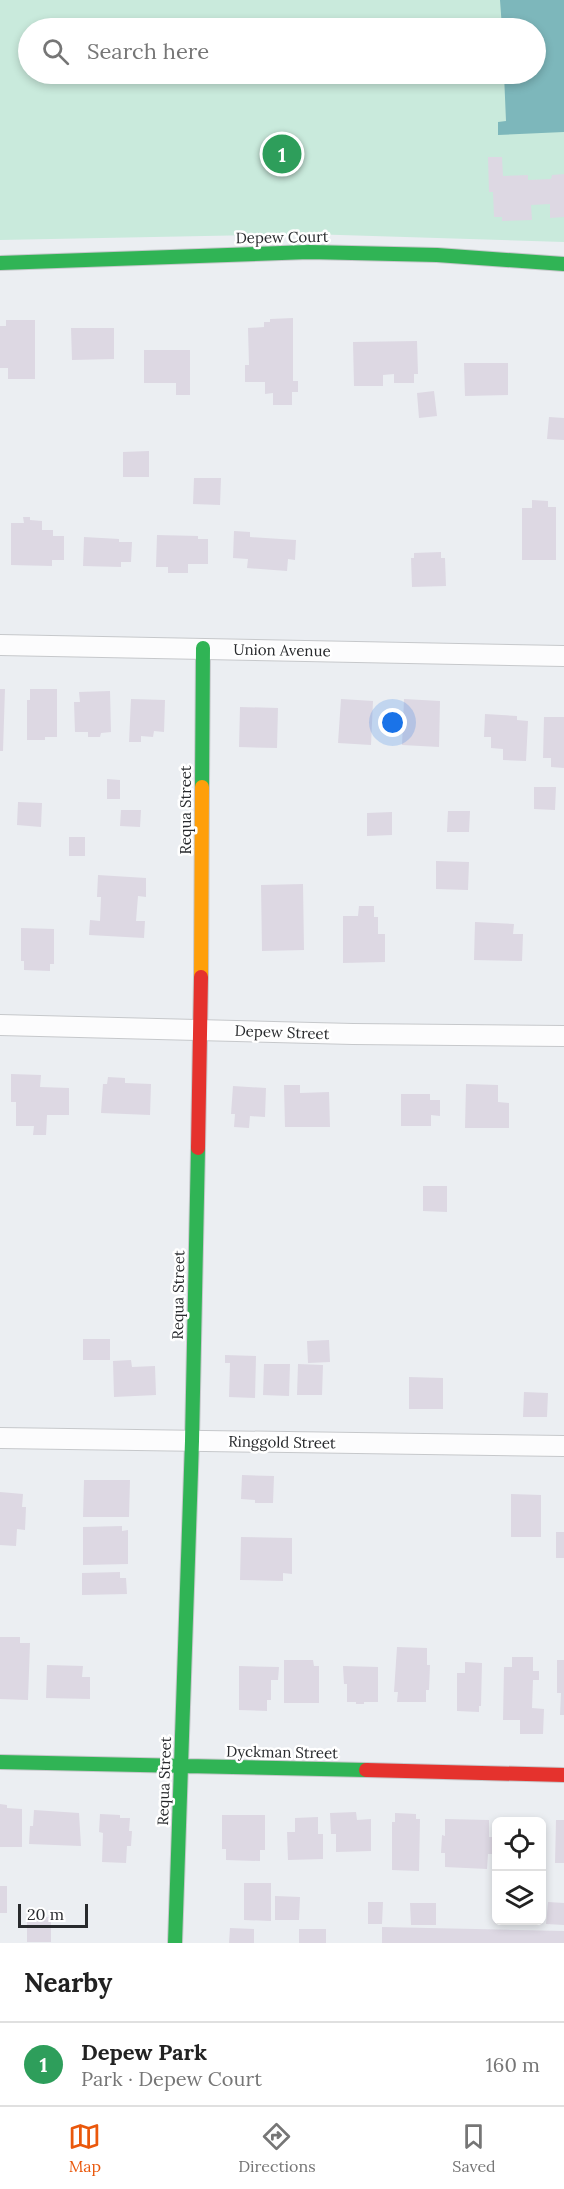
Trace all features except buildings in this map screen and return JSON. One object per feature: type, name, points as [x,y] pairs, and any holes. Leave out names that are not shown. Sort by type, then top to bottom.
[{"type":"street","name":"Depew Court","points":[[0,263],[309,252],[437,255],[564,264]]},
{"type":"street","name":"Union Avenue","points":[[0,645],[564,656]]},
{"type":"street","name":"Requa Street","points":[[175,1943],[192,1441],[201,1029],[203,648]]},
{"type":"street","name":"Depew Street","points":[[0,1024],[353,1034],[564,1036]]},
{"type":"street","name":"Ringgold Street","points":[[0,1438],[564,1446]]},
{"type":"street","name":"Dyckman Street","points":[[0,1762],[564,1775]]},
{"type":"green space","points":[[0,0],[564,0],[564,242],[308,234],[0,240]]},
{"type":"water","points":[[500,0],[564,0],[564,132],[498,135],[498,122],[506,121],[504,84],[546,84],[546,18],[501,18]]},
{"type":"traffic: fast","points":[[0,263],[309,252],[437,255],[564,264]]},
{"type":"traffic: fast","points":[[202,787],[203,648]]},
{"type":"traffic: fast","points":[[175,1943],[192,1441],[198,1148]]},
{"type":"traffic: fast","points":[[0,1762],[366,1770]]},
{"type":"traffic: slow","points":[[201,977],[202,787]]},
{"type":"traffic: jam","points":[[198,1148],[201,977]]},
{"type":"traffic: jam","points":[[366,1770],[564,1775]]},
{"type":"place","name":"Depew Park","points":[[282,154]]}]
